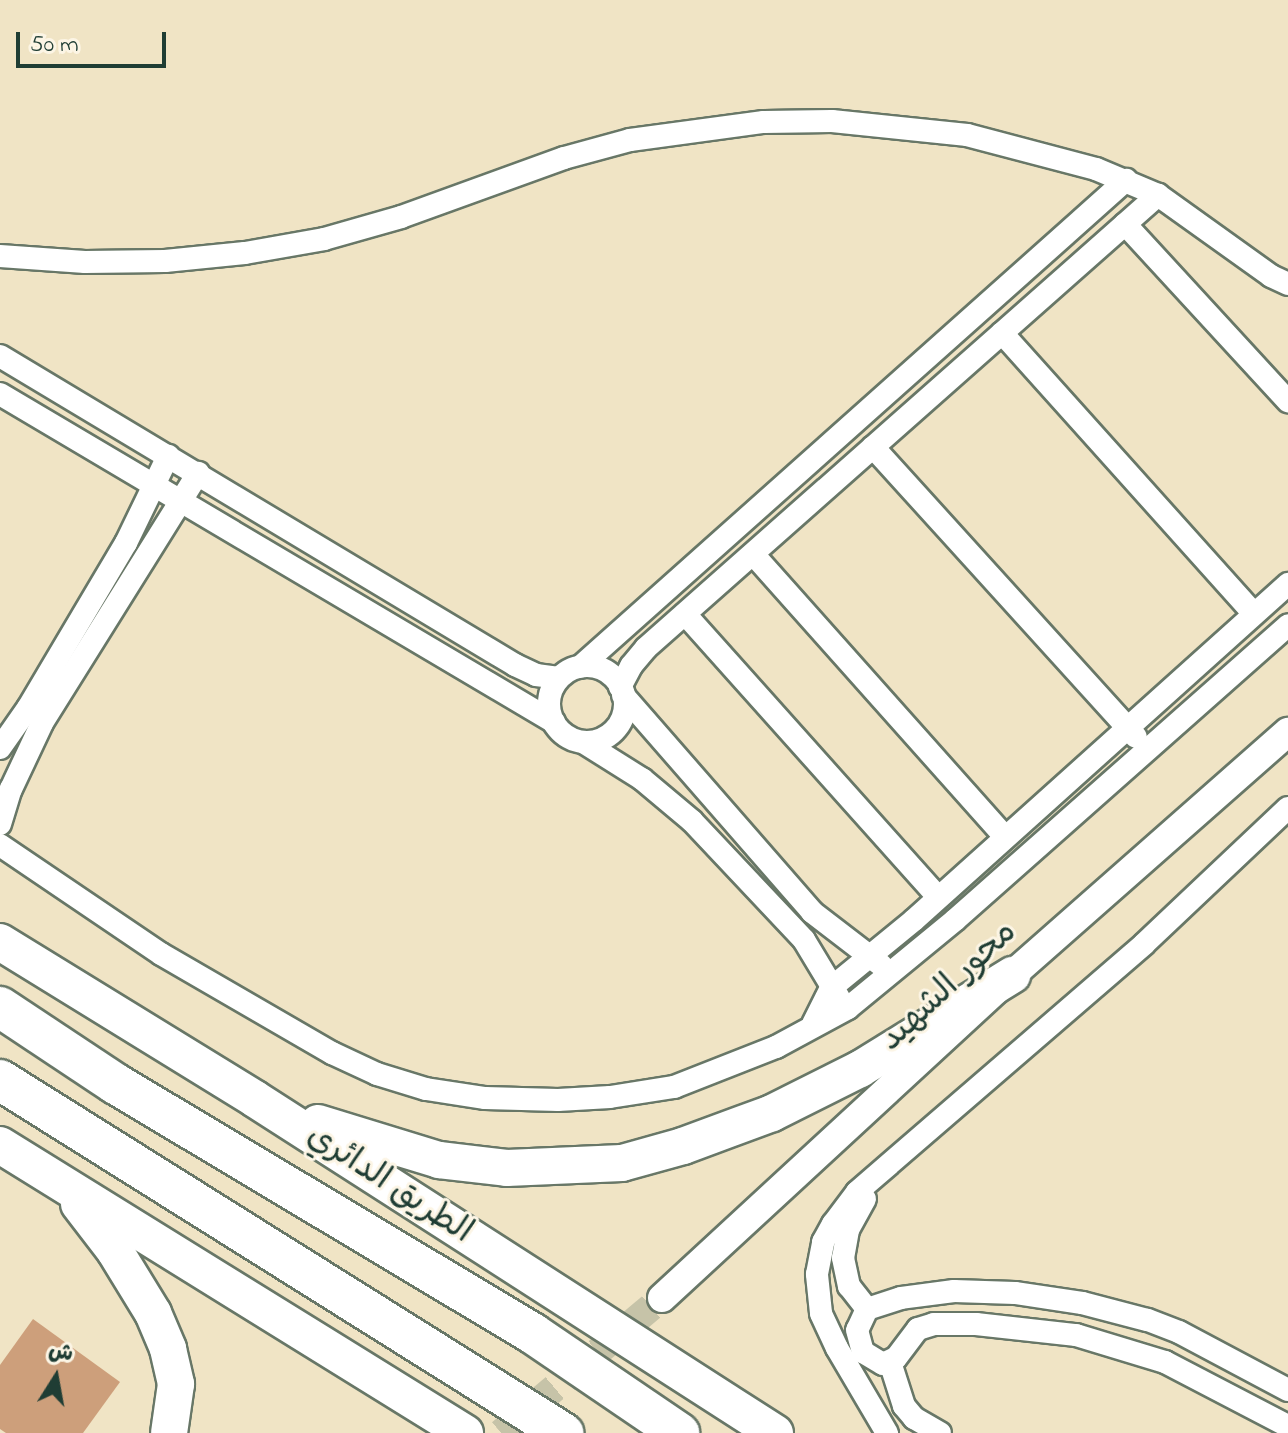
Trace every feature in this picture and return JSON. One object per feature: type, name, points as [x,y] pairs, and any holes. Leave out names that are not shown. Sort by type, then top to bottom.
[{"type":"highway","name":"الطريق الدائري","points":[[0,942],[255,1099],[775,1433]]},
{"type":"highway","points":[[255,1099],[356,1137],[439,1160],[507,1168],[622,1163],[683,1146],[772,1113],[860,1069],[1012,975]]},
{"type":"highway","name":"الطريق الدائري","points":[[0,1007],[116,1084],[532,1333],[679,1433]]},
{"type":"highway","points":[[0,1080],[563,1433]]},
{"type":"highway","points":[[0,1145],[465,1433]]},
{"type":"highway","points":[[66,1187],[115,1251],[153,1313],[168,1349],[176,1384],[169,1433]]},
{"type":"street","points":[[0,256],[117,262],[245,253],[324,239],[401,217],[564,158],[630,140],[764,122],[872,123],[967,135],[1043,153],[1126,180],[1158,195],[1271,276],[1288,284]]},
{"type":"street","points":[[848,1008],[831,988],[804,940],[692,821],[642,779],[561,732],[554,722],[549,699],[559,678],[580,667],[1126,180]]},
{"type":"street","points":[[583,742],[606,737],[622,719],[622,691],[638,656],[1158,195]]},
{"type":"street","points":[[1125,224],[1288,401]]},
{"type":"street","points":[[1002,333],[1254,614]]},
{"type":"street","points":[[0,356],[525,671],[559,678]]},
{"type":"street","points":[[0,394],[554,722]]},
{"type":"street","points":[[873,447],[1147,749]]},
{"type":"street","points":[[0,748],[28,708],[126,543],[168,456]]},
{"type":"street","points":[[0,824],[15,778],[42,723],[198,473]]},
{"type":"street","points":[[753,554],[1005,837]]},
{"type":"street","points":[[813,1024],[831,988],[938,897],[1288,584]]},
{"type":"street","points":[[685,614],[938,897]]},
{"type":"street","points":[[0,845],[161,954],[332,1053],[377,1074],[426,1089],[485,1098],[558,1100],[610,1097],[674,1087],[776,1047],[813,1024],[848,1008],[890,975],[1288,625]]},
{"type":"street","points":[[580,667],[603,670],[812,912],[840,936],[872,955],[890,975]]},
{"type":"street","name":"محور الشهيد","points":[[662,1298],[1012,975],[1288,732]]},
{"type":"street","points":[[887,1433],[828,1331],[817,1294],[823,1242],[833,1224],[857,1192],[1132,954],[1288,808]]},
{"type":"street","points":[[867,1309],[849,1286],[843,1258],[844,1243],[855,1216],[886,1169]]},
{"type":"street","points":[[1288,1390],[1179,1332],[1082,1303],[1015,1293],[954,1291],[901,1298],[867,1309],[857,1330],[859,1345],[876,1362],[890,1362],[918,1329],[934,1324],[976,1324],[1076,1335],[1165,1362],[1288,1426]]},
{"type":"street","points":[[890,1362],[898,1395],[914,1418],[940,1433]]},
{"type":"street","points":[[869,1404],[898,1395]]},
{"type":"building","points":[[33,1319],[120,1382],[83,1433],[6,1433],[0,1429],[0,1365]]},
{"type":"tunnel","points":[[501,1433],[662,1298]]}]
